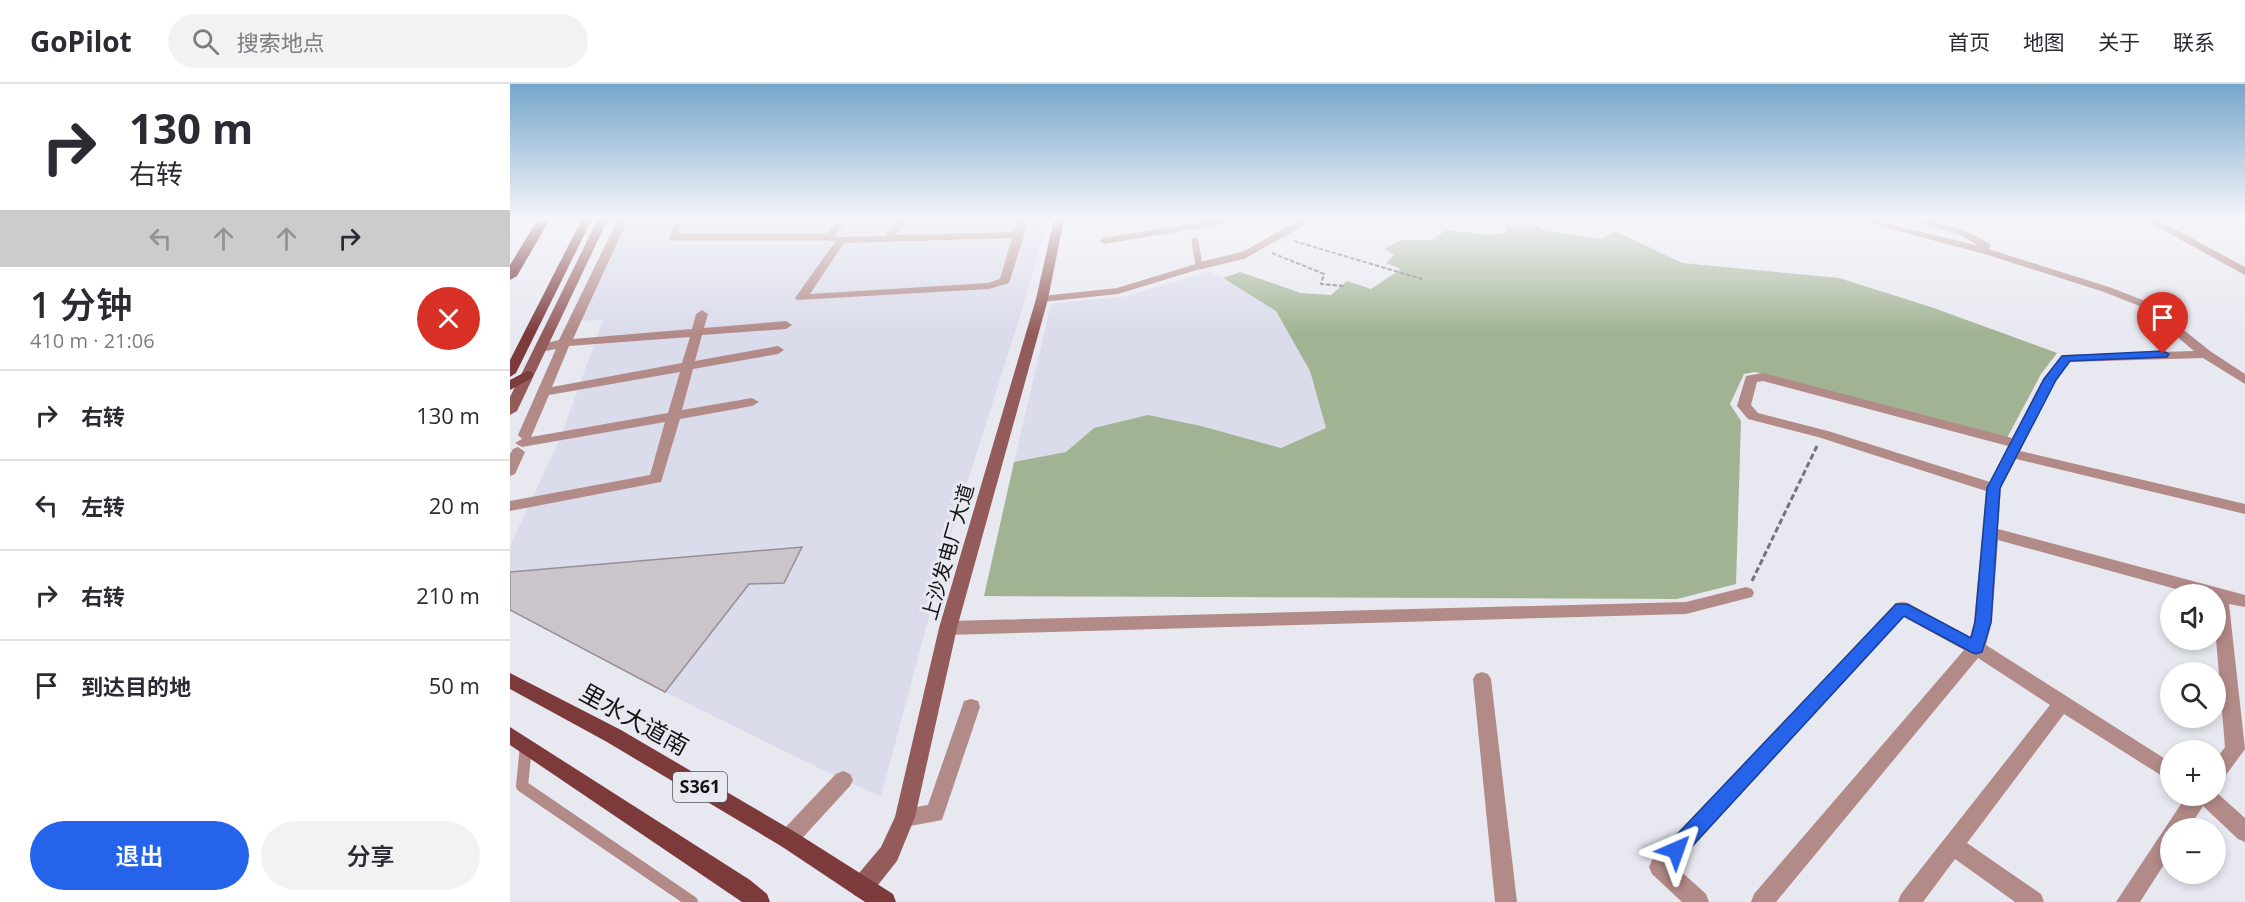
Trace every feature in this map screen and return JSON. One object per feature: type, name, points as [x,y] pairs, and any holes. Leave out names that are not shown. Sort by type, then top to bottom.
[{"type":"highway","points":[[510,276],[521,257]]},
{"type":"main road","points":[[510,373],[569,257]]},
{"type":"main road","points":[[510,411],[585,257]]},
{"type":"main road","name":"上沙发电厂大道","points":[[861,887],[889,854],[905,816],[948,628],[1042,298],[1051,257]]},
{"type":"main road","points":[[510,386],[527,375]]},
{"type":"main road","name":"里水大道南","points":[[510,680],[614,736],[788,839],[885,902]]},
{"type":"main road","points":[[515,743],[742,888],[759,902]]},
{"type":"street","points":[[510,471],[605,257]]},
{"type":"street","points":[[825,257],[801,298],[989,286],[1005,281],[1012,257]]},
{"type":"street","points":[[2005,257],[2108,290],[2146,305],[2206,354],[2245,380]]},
{"type":"street","points":[[2218,257],[2245,272]]},
{"type":"street","points":[[1042,298],[1118,291],[1199,266]]},
{"type":"street","points":[[510,506],[656,478],[702,314]]},
{"type":"street","points":[[541,348],[565,343],[786,325]]},
{"type":"street","points":[[544,392],[778,350]]},
{"type":"street","points":[[1762,902],[1976,648],[1983,622],[1994,488],[2050,379],[2066,358],[2206,354]]},
{"type":"street","points":[[1994,488],[1823,434],[1753,416],[1744,406],[1751,379],[1763,377],[2014,449],[2245,509]]},
{"type":"street","points":[[522,443],[753,402]]},
{"type":"street","points":[[1990,532],[2180,584]]},
{"type":"street","points":[[948,628],[1686,608],[1746,593]]},
{"type":"street","points":[[2226,596],[2245,601]]},
{"type":"street","points":[[1698,902],[1660,867],[1902,608],[1976,648],[2160,766]]},
{"type":"street","points":[[2225,650],[2235,749],[2226,760]]},
{"type":"street","points":[[1482,679],[1506,902]]},
{"type":"street","points":[[1909,902],[2062,703]]},
{"type":"street","points":[[905,816],[935,813],[971,706]]},
{"type":"street","points":[[788,839],[843,780]]},
{"type":"street","points":[[2217,806],[2245,832]]},
{"type":"street","points":[[1953,845],[2033,902]]},
{"type":"street","points":[[2127,902],[2160,852]]},
{"type":"lane","points":[[1198,257],[1199,266],[1235,257]]},
{"type":"lane","points":[[515,743],[522,786],[658,881],[692,902]]},
{"type":"path","points":[[1284,257],[1324,274],[1321,284],[1344,286]]},
{"type":"path","points":[[1349,257],[1422,279]]},
{"type":"path","points":[[1746,593],[1823,434]]},
{"type":"shaded area","points":[[607,257],[1037,257],[951,534],[881,796],[843,780],[665,692],[749,584],[784,583],[802,547],[510,572],[510,546],[561,436],[603,320],[574,321]]},
{"type":"shaded area","points":[[1209,271],[1276,310],[1310,371],[1326,428],[1281,448],[1201,426],[1094,428],[1066,452],[1014,462],[1051,304],[1127,296]]},
{"type":"green space","points":[[1392,257],[1670,257],[1682,263],[1839,278],[1931,307],[2057,353],[2041,374],[2007,438],[1755,372],[1744,374],[1730,404],[1741,421],[1736,584],[1677,599],[984,596],[1014,462],[1066,452],[1094,428],[1148,415],[1201,426],[1281,448],[1326,428],[1310,371],[1276,311],[1223,278],[1240,272],[1301,293],[1331,295],[1347,281],[1371,289],[1401,269],[1386,263]]},
{"type":"building","points":[[802,547],[784,583],[749,584],[665,692],[510,610],[510,572]]},
{"type":"route","points":[[1676,850],[1902,608],[1976,648],[1983,622],[1994,488],[2050,379],[2066,358],[2163,354]]}]
